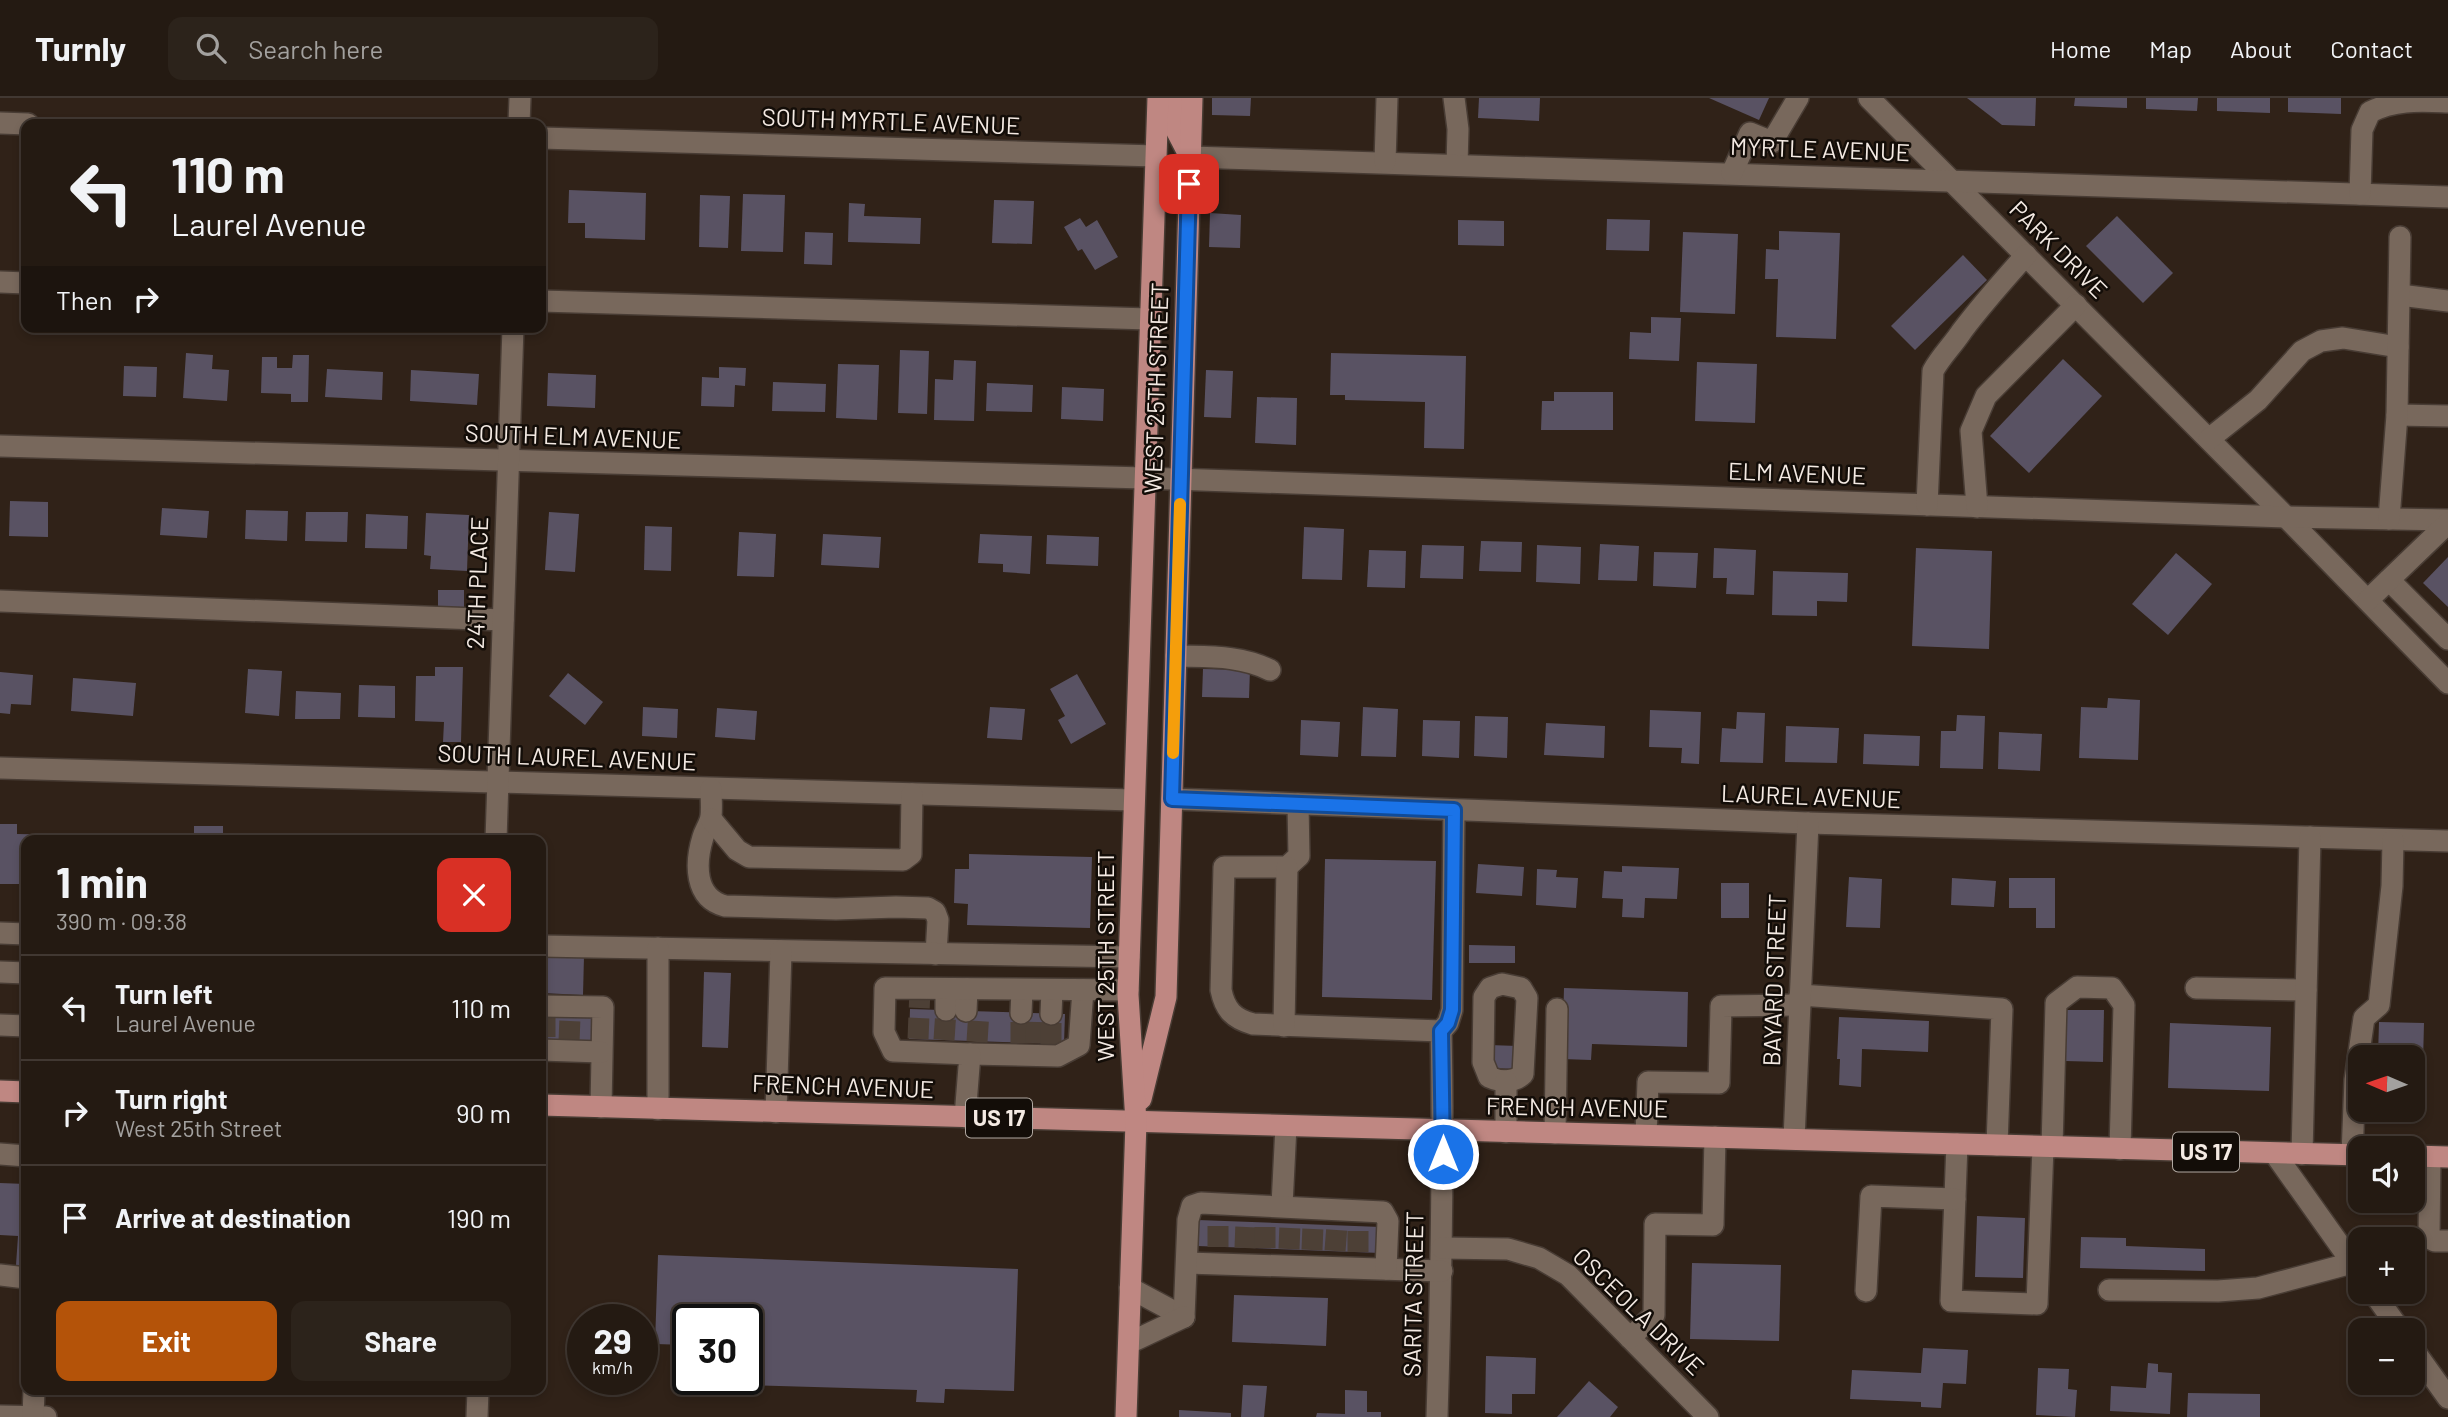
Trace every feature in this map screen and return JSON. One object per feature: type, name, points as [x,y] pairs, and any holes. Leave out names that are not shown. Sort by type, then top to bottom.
[{"type":"main road","name":"WEST 25TH STREET","points":[[1136,1122],[1128,989],[1158,98]]},
{"type":"main road","points":[[1176,98],[1175,128],[1190,157]]},
{"type":"main road","name":"WEST 25TH STREET","points":[[1136,1122],[1166,997],[1192,98]]},
{"type":"main road","points":[[0,1091],[21,1092]]},
{"type":"main road","name":"FRENCH AVENUE","points":[[546,1105],[2348,1155]]},
{"type":"main road","points":[[1126,1417],[1136,1122]]},
{"type":"street","points":[[519,119],[520,98]]},
{"type":"street","points":[[1385,162],[1387,98]]},
{"type":"street","points":[[1454,98],[1458,130],[1457,165]]},
{"type":"street","points":[[1732,173],[1750,133],[1772,142],[1798,98]]},
{"type":"street","name":"PARK DRIVE","points":[[1869,98],[2448,683]]},
{"type":"street","points":[[2360,194],[2362,130],[2370,112],[2386,104],[2405,101],[2448,102]]},
{"type":"street","points":[[0,124],[21,124]]},
{"type":"street","name":"SOUTH MYRTLE AVENUE","points":[[546,138],[1156,156]]},
{"type":"street","name":"MYRTLE AVENUE","points":[[1190,157],[2448,197]]},
{"type":"street","points":[[2389,519],[2397,415],[2400,237]]},
{"type":"street","points":[[1927,505],[1933,371],[1975,310],[2026,255]]},
{"type":"street","points":[[0,282],[21,283]]},
{"type":"street","points":[[2400,295],[2448,301]]},
{"type":"street","points":[[546,301],[1149,319]]},
{"type":"street","points":[[1977,507],[1971,431],[1986,396],[2076,305]]},
{"type":"street","name":"24TH PLACE","points":[[496,835],[513,333]]},
{"type":"street","points":[[2209,439],[2259,400],[2302,351],[2321,341],[2343,338],[2398,347]]},
{"type":"street","points":[[2397,415],[2448,416]]},
{"type":"street","name":"SOUTH ELM AVENUE","points":[[0,446],[1144,478]]},
{"type":"street","name":"ELM AVENUE","points":[[1144,478],[2448,522]]},
{"type":"street","points":[[2368,600],[2448,522]]},
{"type":"street","points":[[2389,580],[2448,642],[2430,664]]},
{"type":"street","points":[[0,601],[503,620]]},
{"type":"street","points":[[1176,656],[1234,657],[1270,670]]},
{"type":"street","name":"SOUTH LAUREL AVENUE","points":[[0,768],[1133,800]]},
{"type":"street","points":[[710,789],[710,819],[698,852],[698,875],[707,897],[716,904],[836,909],[896,906],[928,908],[935,912],[938,920],[936,954]]},
{"type":"street","points":[[710,819],[737,850],[749,858],[903,860],[911,854],[912,794]]},
{"type":"street","name":"LAUREL AVENUE","points":[[1172,799],[1808,823],[2448,841]]},
{"type":"street","points":[[1298,804],[1299,856],[1287,867],[1224,867],[1220,990],[1230,1013],[1240,1021],[1284,1026],[1441,1031],[1448,1023],[1452,1010],[1454,810]]},
{"type":"street","name":"BAYARD STREET","points":[[1794,1139],[1808,823]]},
{"type":"street","points":[[2302,1154],[2310,837]]},
{"type":"street","points":[[2356,1136],[2355,1080],[2364,1018],[2379,1005],[2392,886],[2393,840]]},
{"type":"street","points":[[1284,1026],[1287,867]]},
{"type":"street","points":[[0,933],[21,934]]},
{"type":"street","points":[[546,946],[1129,957]]},
{"type":"street","points":[[658,948],[658,1108]]},
{"type":"street","points":[[776,1112],[781,951]]},
{"type":"street","points":[[0,972],[21,973]]},
{"type":"street","points":[[1957,1144],[1951,1301],[2037,1304],[2040,1205],[2048,1147],[2056,1003],[2077,987],[2112,988],[2124,1005],[2120,1149]]},
{"type":"street","points":[[1083,990],[1079,1045],[1059,1056],[1036,1050],[950,1047],[893,1051],[884,1032],[885,988],[956,1000],[1037,990],[1128,989]]},
{"type":"street","points":[[2196,988],[2306,990]]},
{"type":"street","points":[[1037,990],[1036,1013],[1037,990]]},
{"type":"street","points":[[1646,1136],[1648,1082],[1719,1083],[1721,1006],[1800,1000],[2003,1009],[1997,1145]]},
{"type":"street","points":[[546,1009],[570,1012],[603,1007],[601,1107]]},
{"type":"street","points":[[1555,1133],[1557,1009]]},
{"type":"street","points":[[0,1025],[21,1026]]},
{"type":"street","name":"SARITA STREET","points":[[1437,1417],[1442,1271],[1441,1031]]},
{"type":"street","points":[[546,1047],[569,1046],[601,1052]]},
{"type":"street","points":[[950,1047],[965,1117]]},
{"type":"street","points":[[1506,1081],[1506,1132]]},
{"type":"street","points":[[1269,1213],[1286,1126]]},
{"type":"street","points":[[1630,1338],[1654,1315],[1655,1224],[1713,1225],[1715,1137]]},
{"type":"street","points":[[0,1154],[21,1156]]},
{"type":"street","points":[[2275,1154],[2348,1256]]},
{"type":"street","points":[[2430,1157],[2429,1238],[2448,1241]]},
{"type":"street","points":[[1867,1291],[1871,1196],[1955,1199]]},
{"type":"street","points":[[1184,1317],[1188,1220],[1192,1206],[1201,1203],[1219,1212],[1348,1217],[1383,1212],[1388,1221],[1386,1269]]},
{"type":"street","name":"OSCEOLA DRIVE","points":[[1442,1248],[1508,1249],[1539,1258],[1568,1275],[1708,1417]]},
{"type":"street","points":[[1187,1263],[1218,1255],[1357,1260],[1386,1269],[1442,1271]]},
{"type":"street","points":[[2109,1290],[2218,1291],[2258,1288],[2348,1271]]},
{"type":"street","points":[[0,1275],[21,1277]]},
{"type":"street","points":[[1130,1289],[1184,1317]]},
{"type":"street","points":[[1129,1343],[1184,1317]]},
{"type":"street","points":[[2425,1366],[2448,1398]]},
{"type":"street","points":[[33,1417],[34,1395]]},
{"type":"street","points":[[477,1417],[478,1395]]},
{"type":"street","points":[[0,1416],[46,1417]]},
{"type":"building","points":[[1212,98],[1251,98],[1250,116],[1212,115]]},
{"type":"building","points":[[1479,98],[1540,98],[1539,121],[1478,118]]},
{"type":"building","points":[[1709,98],[1769,98],[1759,120]]},
{"type":"building","points":[[1967,98],[2036,98],[2035,126],[2002,125]]},
{"type":"building","points":[[2075,98],[2127,98],[2127,108],[2074,106]]},
{"type":"building","points":[[2146,98],[2198,98],[2197,111],[2146,109]]},
{"type":"building","points":[[2217,98],[2270,98],[2270,113],[2217,111]]},
{"type":"building","points":[[2288,98],[2341,98],[2341,114],[2288,112]]},
{"type":"building","points":[[569,190],[646,193],[645,240],[585,238],[585,223],[568,223]]},
{"type":"building","points":[[743,194],[785,195],[783,252],[741,251]]},
{"type":"building","points":[[700,195],[730,196],[728,248],[699,247]]},
{"type":"building","points":[[994,200],[1034,201],[1032,244],[992,243]]},
{"type":"building","points":[[849,203],[865,204],[864,216],[921,218],[920,244],[848,242]]},
{"type":"building","points":[[1210,213],[1241,215],[1240,248],[1209,247]]},
{"type":"building","points":[[2117,216],[2173,273],[2143,303],[2086,246]]},
{"type":"building","points":[[1080,218],[1086,227],[1097,220],[1118,257],[1095,270],[1082,249],[1078,251],[1064,227]]},
{"type":"building","points":[[1607,219],[1650,220],[1649,251],[1606,250]]},
{"type":"building","points":[[1458,220],[1504,221],[1504,246],[1458,245]]},
{"type":"building","points":[[1779,231],[1840,233],[1836,339],[1776,337],[1778,279],[1765,279],[1766,249],[1779,250]]},
{"type":"building","points":[[805,232],[833,233],[832,265],[804,264]]},
{"type":"building","points":[[1683,232],[1738,234],[1735,314],[1680,312]]},
{"type":"building","points":[[1963,255],[1987,280],[1915,350],[1891,326]]},
{"type":"building","points":[[1651,317],[1681,318],[1679,361],[1629,359],[1630,332],[1651,333]]},
{"type":"building","points":[[900,350],[929,351],[927,414],[898,413]]},
{"type":"building","points":[[186,353],[213,355],[212,369],[229,370],[227,401],[183,398]]},
{"type":"building","points":[[1331,353],[1466,356],[1464,449],[1424,448],[1425,402],[1345,400],[1345,395],[1330,395]]},
{"type":"building","points":[[293,355],[309,355],[308,402],[291,402],[291,394],[261,393],[262,357],[277,357],[277,368],[292,368]]},
{"type":"building","points":[[2063,359],[2102,396],[2029,473],[1990,436]]},
{"type":"building","points":[[954,360],[976,361],[974,421],[934,420],[935,379],[953,380]]},
{"type":"building","points":[[1697,362],[1757,364],[1755,423],[1695,421]]},
{"type":"building","points":[[838,364],[879,365],[877,420],[836,418]]},
{"type":"building","points":[[124,366],[157,367],[156,397],[123,396]]},
{"type":"building","points":[[719,367],[746,368],[745,386],[735,385],[734,407],[701,406],[702,377],[719,378]]},
{"type":"building","points":[[327,369],[383,372],[382,400],[325,397]]},
{"type":"building","points":[[411,370],[479,374],[477,405],[410,401]]},
{"type":"building","points":[[1206,370],[1233,371],[1231,418],[1204,417]]},
{"type":"building","points":[[548,373],[596,375],[595,408],[547,406]]},
{"type":"building","points":[[773,382],[826,384],[825,412],[772,411]]},
{"type":"building","points":[[987,383],[1033,385],[1032,412],[986,411]]},
{"type":"building","points":[[1062,387],[1104,389],[1103,421],[1061,419]]},
{"type":"building","points":[[1554,392],[1613,392],[1613,430],[1541,430],[1542,401],[1554,401]]},
{"type":"building","points":[[1257,397],[1297,398],[1296,445],[1255,443]]},
{"type":"building","points":[[10,501],[48,502],[48,537],[9,536]]},
{"type":"building","points":[[162,508],[209,511],[207,538],[160,535]]},
{"type":"building","points":[[246,510],[288,511],[287,541],[245,539]]},
{"type":"building","points":[[306,512],[348,512],[347,542],[305,541]]},
{"type":"building","points":[[549,512],[579,514],[575,572],[545,570]]},
{"type":"building","points":[[426,513],[469,515],[467,571],[430,569],[431,556],[424,555]]},
{"type":"building","points":[[366,514],[408,516],[407,549],[365,548]]},
{"type":"building","points":[[645,526],[672,527],[671,571],[644,570]]},
{"type":"building","points":[[1304,527],[1344,529],[1342,580],[1302,579]]},
{"type":"building","points":[[739,532],[776,534],[774,577],[737,576]]},
{"type":"building","points":[[823,534],[881,537],[879,568],[821,565]]},
{"type":"building","points":[[980,534],[1032,536],[1030,574],[1003,572],[1003,564],[978,563]]},
{"type":"building","points":[[1047,535],[1099,537],[1098,566],[1046,564]]},
{"type":"building","points":[[1481,541],[1522,542],[1521,572],[1479,571]]},
{"type":"building","points":[[1600,544],[1639,546],[1637,581],[1598,580]]},
{"type":"building","points":[[1422,545],[1464,546],[1463,579],[1420,578]]},
{"type":"building","points":[[1537,545],[1581,547],[1580,584],[1536,582]]},
{"type":"building","points":[[1714,548],[1756,550],[1754,595],[1726,594],[1727,578],[1713,578]]},
{"type":"building","points":[[1916,548],[1992,551],[1989,649],[1912,646]]},
{"type":"building","points":[[1369,550],[1406,551],[1405,588],[1367,587]]},
{"type":"building","points":[[1654,552],[1698,553],[1696,588],[1653,586]]},
{"type":"building","points":[[2176,553],[2212,584],[2168,635],[2132,604]]},
{"type":"building","points":[[2448,557],[2448,607],[2423,583]]},
{"type":"building","points":[[1773,571],[1848,573],[1847,602],[1817,601],[1817,616],[1772,615]]},
{"type":"building","points":[[438,590],[464,590],[464,614],[438,613]]},
{"type":"building","points":[[435,667],[463,667],[461,742],[443,742],[444,722],[415,721],[416,676],[435,676]]},
{"type":"building","points":[[248,669],[282,671],[279,716],[245,713]]},
{"type":"building","points":[[1203,669],[1250,670],[1249,698],[1202,697]]},
{"type":"building","points":[[0,672],[33,675],[31,705],[11,704],[10,714],[0,713]]},
{"type":"building","points":[[568,673],[603,702],[585,725],[549,696]]},
{"type":"building","points":[[1077,674],[1106,724],[1071,744],[1058,720],[1065,716],[1050,689]]},
{"type":"building","points":[[73,678],[136,683],[133,716],[71,711]]},
{"type":"building","points":[[359,685],[395,686],[395,718],[358,717]]},
{"type":"building","points":[[296,691],[341,693],[340,719],[295,719]]},
{"type":"building","points":[[2108,698],[2140,700],[2138,760],[2079,758],[2081,707],[2107,708]]},
{"type":"building","points":[[643,707],[678,709],[677,738],[642,736]]},
{"type":"building","points":[[990,707],[1025,709],[1022,740],[987,738]]},
{"type":"building","points":[[1363,707],[1398,709],[1396,757],[1361,756]]},
{"type":"building","points":[[717,708],[757,711],[755,740],[715,737]]},
{"type":"building","points":[[1650,710],[1701,712],[1699,764],[1681,763],[1682,748],[1649,747]]},
{"type":"building","points":[[1737,712],[1765,713],[1763,763],[1720,762],[1722,728],[1736,729]]},
{"type":"building","points":[[1957,715],[1985,716],[1983,769],[1940,768],[1941,731],[1956,731]]},
{"type":"building","points":[[1475,716],[1508,717],[1507,758],[1474,756]]},
{"type":"building","points":[[1301,720],[1340,722],[1338,757],[1300,755]]},
{"type":"building","points":[[1423,720],[1460,721],[1459,758],[1422,756]]},
{"type":"building","points":[[1546,723],[1605,726],[1604,758],[1544,755]]},
{"type":"building","points":[[1786,726],[1839,728],[1837,763],[1785,762]]},
{"type":"building","points":[[1999,732],[2042,734],[2040,771],[1998,769]]},
{"type":"building","points":[[1864,734],[1920,736],[1919,766],[1863,764]]},
{"type":"building","points":[[0,824],[17,824],[17,834],[67,835],[21,835],[21,884],[0,884]]},
{"type":"building","points":[[194,826],[223,826],[223,835],[194,835]]},
{"type":"building","points":[[969,854],[1092,857],[1090,928],[967,925],[968,904],[954,903],[955,869],[969,869]]},
{"type":"building","points":[[1325,859],[1436,861],[1432,1000],[1322,997]]},
{"type":"building","points":[[1478,864],[1524,867],[1522,896],[1476,893]]},
{"type":"building","points":[[1622,866],[1679,868],[1677,899],[1645,898],[1644,918],[1622,917],[1623,899],[1602,898],[1604,871],[1622,872]]},
{"type":"building","points":[[1537,869],[1557,870],[1556,877],[1578,878],[1576,908],[1536,905]]},
{"type":"building","points":[[1849,877],[1882,879],[1880,928],[1846,927]]},
{"type":"building","points":[[1952,878],[1996,881],[1994,907],[1951,905]]},
{"type":"building","points":[[2009,878],[2055,878],[2055,928],[2036,928],[2036,908],[2009,908]]},
{"type":"building","points":[[1721,883],[1749,883],[1749,918],[1721,918]]},
{"type":"building","points":[[1469,945],[1515,946],[1515,963],[1469,963]]},
{"type":"building","points":[[546,954],[584,956],[583,995],[546,993]]},
{"type":"building","points":[[704,972],[731,973],[728,1048],[702,1047]]},
{"type":"building","points":[[1564,988],[1688,992],[1687,1047],[1592,1044],[1591,1060],[1562,1059]]},
{"type":"building","points":[[910,1009],[1065,1014],[1064,1044],[909,1039]]},
{"type":"building","points":[[2066,1010],[2104,1010],[2103,1062],[2065,1061]]},
{"type":"building","points":[[546,1016],[598,1018],[597,1043],[546,1041]]},
{"type":"building","points":[[1839,1017],[1929,1021],[1928,1052],[1862,1049],[1861,1087],[1839,1085]]},
{"type":"building","points":[[2379,1022],[2424,1023],[2423,1045],[2378,1045]]},
{"type":"building","points":[[2170,1023],[2271,1027],[2269,1091],[2168,1088]]},
{"type":"building","points":[[1489,1045],[1518,1046],[1518,1069],[1488,1068]]},
{"type":"building","points":[[0,1183],[21,1184],[21,1266],[16,1265],[18,1236],[0,1235]]},
{"type":"building","points":[[1977,1216],[2025,1218],[2023,1278],[1975,1277]]},
{"type":"building","points":[[1198,1220],[1381,1227],[1380,1253],[1197,1246]]},
{"type":"building","points":[[2081,1237],[2126,1238],[2126,1246],[2205,1249],[2205,1271],[2080,1268]]},
{"type":"building","points":[[658,1255],[1018,1269],[1014,1391],[945,1389],[944,1403],[916,1402],[917,1390],[763,1385],[763,1304],[672,1304],[672,1345],[658,1344]]},
{"type":"building","points":[[1692,1263],[1781,1265],[1779,1341],[1690,1339]]},
{"type":"building","points":[[1234,1295],[1328,1298],[1326,1346],[1232,1342]]},
{"type":"building","points":[[1923,1348],[1968,1350],[1966,1384],[1943,1383],[1941,1408],[1921,1407],[1921,1402],[1850,1399],[1852,1370],[1921,1373]]},
{"type":"building","points":[[1486,1356],[1536,1358],[1535,1394],[1512,1394],[1512,1414],[1485,1413]]},
{"type":"building","points":[[2148,1363],[2158,1364],[2158,1372],[2172,1373],[2170,1414],[2110,1411],[2111,1386],[2146,1388]]},
{"type":"building","points":[[2038,1368],[2069,1369],[2068,1389],[2077,1390],[2075,1417],[2036,1415]]},
{"type":"building","points":[[1589,1381],[1618,1407],[1610,1417],[1557,1417]]},
{"type":"building","points":[[1243,1385],[1267,1386],[1264,1417],[1241,1417]]},
{"type":"building","points":[[1345,1390],[1367,1391],[1367,1412],[1381,1412],[1381,1417],[1316,1417],[1317,1413],[1345,1414]]},
{"type":"building","points":[[2188,1393],[2260,1394],[2260,1417],[2187,1417]]},
{"type":"building","points":[[1179,1410],[1231,1413],[1231,1417],[1179,1417]]},
{"type":"tunnel","points":[[918,1039],[920,989]]},
{"type":"tunnel","points":[[944,1040],[946,1010]]},
{"type":"tunnel","points":[[977,1042],[979,1011]]},
{"type":"tunnel","points":[[1021,1013],[1021,1043]]},
{"type":"tunnel","points":[[1036,1043],[1037,1013]]},
{"type":"tunnel","points":[[1051,1014],[1051,1044]]},
{"type":"tunnel","points":[[569,1042],[570,1017]]},
{"type":"tunnel","points":[[1218,1221],[1218,1247]]},
{"type":"tunnel","points":[[1245,1248],[1246,1222]]},
{"type":"tunnel","points":[[1265,1223],[1265,1248]]},
{"type":"tunnel","points":[[1289,1249],[1290,1224]]},
{"type":"tunnel","points":[[1312,1250],[1313,1225]]},
{"type":"tunnel","points":[[1335,1251],[1337,1225]]},
{"type":"tunnel","points":[[1358,1226],[1358,1252]]},
{"type":"slow traffic","points":[[1173,753],[1180,504]]},
{"type":"route","points":[[1189,184],[1172,799],[1454,810],[1452,1010],[1448,1023],[1441,1031],[1443,1154]]}]
